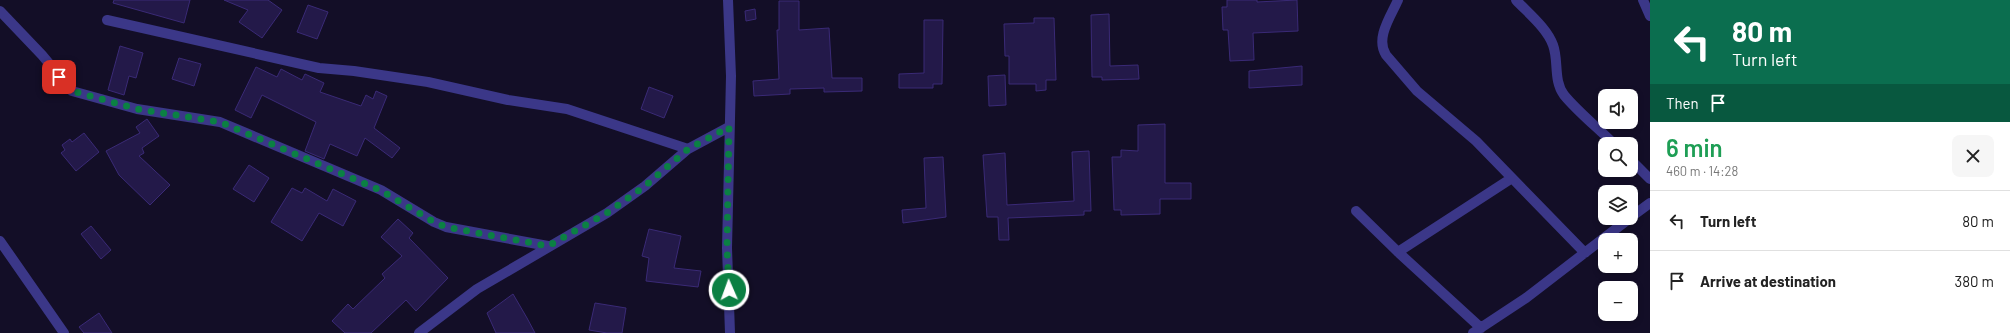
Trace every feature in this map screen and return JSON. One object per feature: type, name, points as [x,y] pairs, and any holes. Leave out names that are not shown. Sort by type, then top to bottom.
[{"type":"street","points":[[728,0],[731,76],[727,248],[730,333]]},
{"type":"street","points":[[1398,0],[1382,36],[1382,50],[1417,91],[1476,141],[1585,253]]},
{"type":"street","points":[[1516,0],[1546,32],[1553,43],[1556,56],[1558,84],[1564,95],[1607,137]]},
{"type":"street","points":[[1643,0],[1650,16]]},
{"type":"street","points":[[0,11],[42,55],[72,91],[137,109],[220,122],[380,190],[434,222],[446,227],[548,246]]},
{"type":"street","points":[[108,20],[319,68],[354,71],[428,82],[508,100],[567,109],[688,149]]},
{"type":"street","points":[[419,333],[477,289],[613,208],[645,186],[688,149],[729,127]]},
{"type":"street","points":[[1638,167],[1650,179]]},
{"type":"street","points":[[1398,252],[1512,178]]},
{"type":"street","points":[[1638,211],[1650,203]]},
{"type":"street","points":[[1356,211],[1477,330],[1526,298],[1620,225]]},
{"type":"street","points":[[0,241],[64,333]]},
{"type":"building","points":[[114,0],[190,0],[184,23],[113,3]]},
{"type":"building","points":[[224,0],[268,0],[282,10],[262,38],[239,22],[248,10]]},
{"type":"building","points":[[1227,0],[1257,0],[1257,2],[1297,0],[1298,31],[1253,33],[1254,60],[1230,61],[1228,30],[1223,30],[1222,7],[1227,7]]},
{"type":"building","points":[[779,1],[799,1],[799,30],[829,28],[832,78],[862,78],[862,91],[824,92],[824,88],[790,89],[790,94],[754,96],[753,81],[779,79],[777,30],[779,30]]},
{"type":"building","points":[[308,5],[328,12],[317,39],[297,32]]},
{"type":"building","points":[[755,9],[756,19],[746,21],[745,11]]},
{"type":"building","points":[[1109,14],[1110,66],[1138,65],[1139,79],[1102,80],[1102,77],[1092,77],[1091,15]]},
{"type":"building","points":[[1034,18],[1054,18],[1056,80],[1046,80],[1046,90],[1036,91],[1036,84],[1009,84],[1009,56],[1005,56],[1004,24],[1034,23]]},
{"type":"building","points":[[924,20],[943,20],[942,84],[933,84],[933,88],[899,88],[899,74],[924,73]]},
{"type":"building","points":[[120,46],[143,53],[136,78],[129,76],[124,95],[108,90]]},
{"type":"building","points":[[179,58],[201,64],[194,86],[172,79]]},
{"type":"building","points":[[1302,66],[1302,85],[1249,88],[1249,71]]},
{"type":"building","points":[[256,67],[277,77],[281,69],[302,80],[305,74],[324,83],[320,92],[361,106],[366,95],[373,99],[376,91],[387,96],[374,128],[400,148],[392,158],[365,138],[357,156],[330,144],[324,159],[305,151],[316,122],[262,95],[251,118],[235,110]]},
{"type":"building","points":[[1005,75],[1006,105],[989,106],[988,76]]},
{"type":"building","points":[[649,87],[673,96],[664,118],[641,109]]},
{"type":"building","points":[[147,119],[159,136],[142,148],[144,153],[139,156],[170,185],[150,205],[119,175],[106,151],[140,133],[136,127]]},
{"type":"building","points":[[1165,124],[1165,183],[1191,183],[1191,199],[1160,199],[1160,214],[1121,215],[1121,210],[1114,210],[1112,157],[1121,157],[1121,150],[1138,151],[1138,125]]},
{"type":"building","points":[[84,133],[99,152],[76,171],[61,153],[65,150],[62,145],[70,139],[72,142]]},
{"type":"building","points":[[1089,151],[1091,211],[1084,211],[1084,215],[1008,218],[1009,240],[999,240],[998,217],[987,217],[983,155],[1005,153],[1007,205],[1074,201],[1072,152]]},
{"type":"building","points":[[943,157],[946,217],[903,223],[902,210],[926,208],[924,158]]},
{"type":"building","points":[[249,165],[269,178],[254,202],[233,189]]},
{"type":"building","points":[[292,188],[302,193],[305,188],[327,201],[333,189],[356,201],[343,226],[319,213],[302,241],[271,222]]},
{"type":"building","points":[[398,219],[413,233],[409,238],[448,278],[416,311],[406,300],[371,333],[345,333],[332,321],[348,304],[353,309],[385,278],[382,274],[402,256],[381,237]]},
{"type":"building","points":[[91,226],[111,250],[101,259],[81,234]]},
{"type":"building","points":[[649,229],[681,236],[674,268],[701,271],[698,287],[646,281],[649,258],[642,256]]},
{"type":"building","points":[[513,294],[535,333],[496,333],[487,313]]},
{"type":"building","points":[[595,303],[626,308],[622,333],[607,333],[589,330]]},
{"type":"building","points":[[99,313],[112,333],[84,333],[79,327]]},
{"type":"route","points":[[59,77],[72,91],[81,92],[137,109],[160,114],[208,119],[220,122],[273,146],[392,195],[434,222],[446,227],[548,246],[607,213],[645,186],[688,149],[729,127],[727,248],[729,290]]}]
